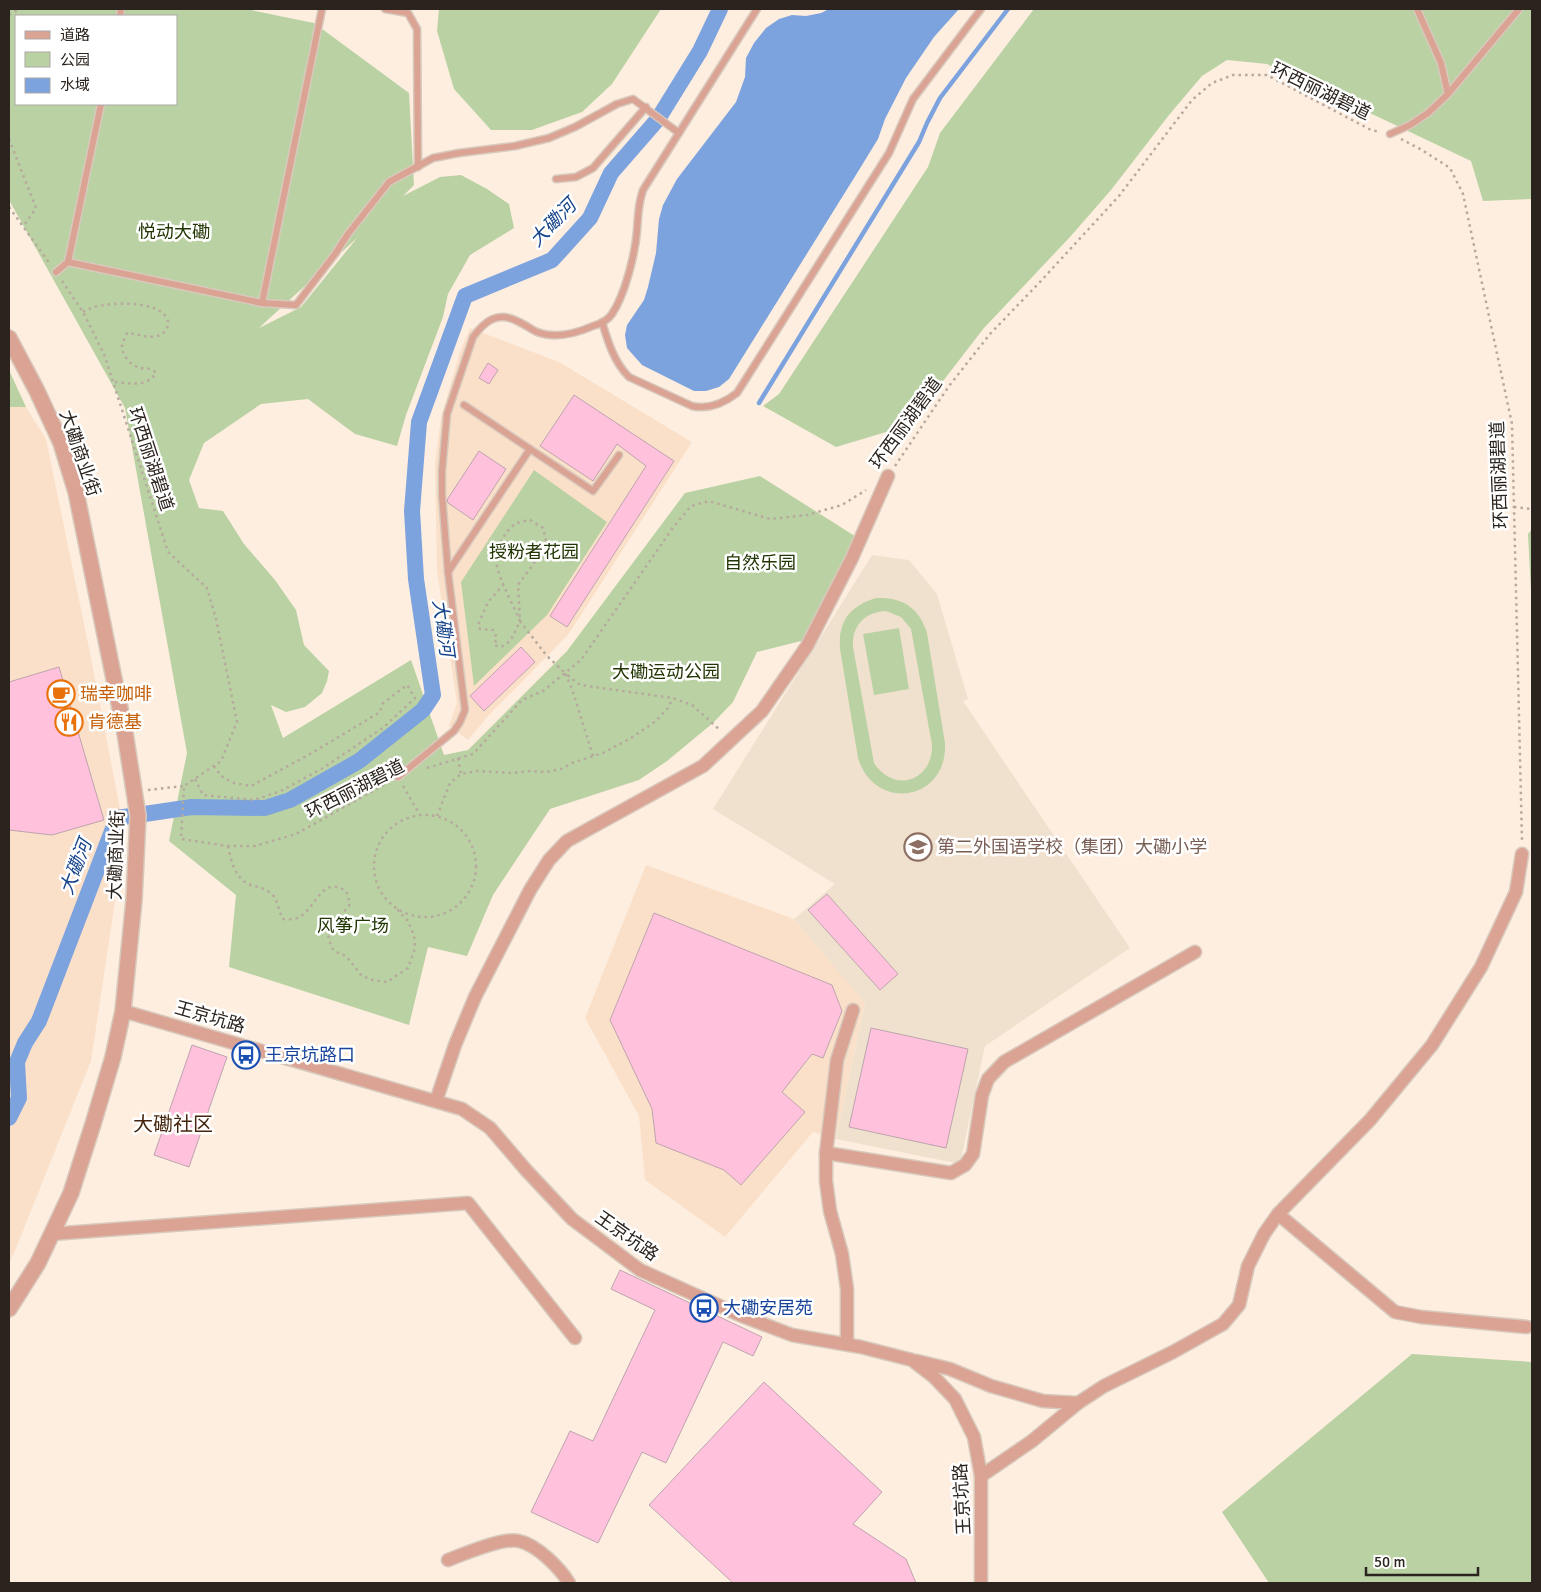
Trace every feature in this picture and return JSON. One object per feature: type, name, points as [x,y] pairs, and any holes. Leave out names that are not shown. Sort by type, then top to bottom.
[{"type":"street","name":"大磡商业街","points":[[9,338],[37,391],[61,443],[76,492],[125,732],[138,816],[134,900],[123,1011],[113,1057],[71,1192],[38,1263],[9,1309]]},
{"type":"street","points":[[436,1101],[474,997],[530,890],[549,860],[567,841],[703,766],[762,711],[807,646],[852,558],[888,476]]},
{"type":"street","points":[[981,1476],[1032,1441],[1104,1386],[1173,1352],[1223,1324],[1239,1305],[1248,1266],[1264,1234],[1278,1214],[1370,1120],[1432,1045],[1481,967],[1516,892],[1522,854]]},
{"type":"street","points":[[826,1153],[951,1173],[966,1166],[973,1154],[982,1095],[988,1080],[1004,1062],[1195,952]]},
{"type":"street","points":[[847,1344],[847,1290],[842,1254],[830,1211],[826,1181],[826,1153],[837,1060],[853,1010]]},
{"type":"street","name":"王京坑路","points":[[123,1011],[462,1109],[490,1128],[572,1219],[640,1270],[742,1316],[792,1335],[847,1344],[912,1360],[934,1377],[955,1399],[974,1437],[981,1476],[981,1583]]},
{"type":"street","points":[[51,1234],[468,1203],[575,1338]]},
{"type":"street","points":[[1278,1214],[1396,1312],[1421,1318],[1528,1327]]},
{"type":"street","points":[[912,1360],[950,1369],[991,1386],[1043,1401],[1078,1404]]},
{"type":"street","points":[[448,1560],[498,1542],[518,1540],[540,1552],[564,1575],[569,1583]]},
{"type":"lane","points":[[262,303],[322,9]]},
{"type":"lane","points":[[384,9],[408,13],[417,28],[418,166]]},
{"type":"lane","points":[[398,777],[454,731],[465,710],[448,572],[442,495],[443,440],[447,414],[473,337],[481,326],[497,317],[507,316],[538,332],[552,335],[573,334],[602,322],[611,316],[621,297],[634,248],[638,202],[643,190],[757,9]]},
{"type":"lane","points":[[602,322],[615,360],[629,377],[699,408],[721,403],[737,393],[889,153],[913,99],[981,9]]},
{"type":"lane","points":[[1417,9],[1441,63],[1448,94]]},
{"type":"lane","points":[[1390,134],[1410,125],[1428,113],[1448,94],[1519,9]]},
{"type":"lane","points":[[68,262],[262,303],[296,304],[389,182],[433,158],[515,146],[548,138],[575,128],[617,104],[633,99],[679,132]]},
{"type":"lane","points":[[56,272],[68,262],[101,105]]},
{"type":"lane","points":[[556,179],[576,177],[593,168],[646,107]]},
{"type":"lane","points":[[464,405],[593,491],[619,455]]},
{"type":"lane","points":[[448,572],[530,449]]},
{"type":"path","points":[[9,15],[19,9]]},
{"type":"path","name":"环西丽湖碧道","points":[[424,769],[473,754],[522,700],[543,691],[581,660],[672,529],[691,506],[710,501],[770,519],[806,515],[842,505],[888,476],[949,386],[990,334],[1119,196],[1192,100],[1212,83],[1233,75],[1267,75],[1371,130],[1390,134],[1422,150],[1450,168],[1463,194],[1512,424],[1522,854]]},
{"type":"path","points":[[9,139],[36,208],[24,227]]},
{"type":"path","name":"环西丽湖碧道","points":[[9,207],[83,312],[104,354],[114,382],[168,552],[207,588],[216,619],[236,722],[221,761],[184,786],[181,838],[228,846],[255,846],[296,834],[398,777]]},
{"type":"path","points":[[83,312],[88,308],[98,306],[135,304],[152,308],[166,316],[167,329],[159,336],[150,337],[128,333],[122,345],[124,354],[134,366],[151,369],[156,373],[154,376],[141,384],[114,382]]},
{"type":"path","points":[[1514,507],[1532,508]]},
{"type":"path","points":[[504,584],[488,602],[478,625],[480,629],[493,630],[497,638],[494,645],[500,648],[511,641],[520,621],[518,585],[542,552],[546,540],[544,528],[530,520],[516,524],[505,535],[498,548],[496,560],[520,621],[546,655],[580,685],[673,698],[692,705],[731,740]]},
{"type":"path","points":[[565,673],[572,689],[593,756]]},
{"type":"path","points":[[195,779],[203,795],[254,800],[281,791],[324,768],[384,726],[415,698],[407,685],[383,703],[380,712],[312,753],[251,786],[234,783],[221,776],[214,766]]},
{"type":"path","points":[[437,816],[450,783],[461,774],[478,771],[546,772],[603,753],[656,721],[668,708],[673,698]]},
{"type":"path","points":[[458,758],[461,774]]},
{"type":"path","points":[[398,777],[420,814]]},
{"type":"path","points":[[134,791],[184,786]]},
{"type":"path","points":[[420,814],[437,816],[452,822],[465,833],[473,848],[476,864],[474,880],[467,895],[455,907],[440,915],[423,917],[406,914],[391,905],[380,891],[374,875],[374,858],[380,841],[390,828],[404,819],[420,814]]},
{"type":"path","points":[[228,846],[233,865],[240,879],[271,893],[278,903],[283,919],[294,919],[303,914],[322,891],[340,887],[346,891],[350,903],[342,915],[330,927],[328,941],[334,951],[346,956],[362,976],[373,980],[387,982],[408,968],[415,948],[414,936],[408,921],[396,908]]},
{"type":"shaded area","points":[[470,328],[559,362],[692,442],[568,635],[489,715],[468,740],[449,726],[457,703],[437,571],[435,464],[441,417],[460,352]]},
{"type":"shaded area","points":[[9,407],[26,407],[46,439],[125,835],[91,1061],[9,1263]]},
{"type":"shaded area","name":"第二外国语学校（集团）大磡小学","points":[[872,555],[909,560],[937,594],[968,699],[963,701],[1130,948],[985,1046],[960,1164],[836,1139],[865,1003],[794,919],[835,884],[713,809]]},
{"type":"shaded area","points":[[646,865],[794,919],[865,1002],[836,1139],[813,1132],[725,1237],[645,1180],[639,1116],[585,1018]]},
{"type":"green space","name":"悦动大磡","points":[[9,9],[246,9],[314,23],[409,93],[414,185],[403,196],[440,177],[461,175],[509,204],[514,228],[470,255],[448,294],[443,317],[406,415],[397,446],[355,434],[308,399],[261,404],[204,443],[189,480],[199,508],[223,511],[244,544],[275,580],[296,610],[304,645],[329,671],[322,693],[305,707],[286,712],[271,705],[283,738],[411,660],[444,755],[468,750],[567,651],[685,493],[760,476],[858,538],[805,640],[757,652],[733,702],[713,723],[667,761],[639,780],[550,809],[493,895],[467,956],[428,947],[409,1025],[229,967],[236,895],[169,841],[187,753],[125,408],[9,200]],"holes":[[[357,238],[301,307],[259,328]]]},
{"type":"green space","points":[[439,9],[661,9],[612,84],[582,112],[532,130],[491,130],[454,89],[437,31]]},
{"type":"green space","points":[[1034,9],[1532,9],[1532,199],[1483,201],[1471,161],[1267,64],[1227,60],[1202,76],[1111,190],[1070,237],[984,328],[913,424],[836,447],[763,406],[779,394],[928,167],[940,133]]},
{"type":"green space","points":[[9,370],[26,407],[9,407]]},
{"type":"green space","name":"授粉者花园","points":[[534,470],[607,522],[547,615],[474,686],[461,582]]},
{"type":"green space","points":[[1532,529],[1532,611],[1528,534]]},
{"type":"green space","points":[[885,598],[894,599],[908,605],[919,616],[927,633],[945,743],[943,763],[935,778],[923,788],[909,793],[894,793],[879,787],[867,776],[858,758],[840,639],[841,630],[848,616],[859,605],[867,601]],"holes":[[[886,611],[901,617],[911,629],[932,745],[931,757],[919,775],[911,779],[901,780],[882,773],[874,763],[853,647],[857,626],[866,617]]]},
{"type":"green space","points":[[899,628],[909,689],[874,695],[863,634]]},
{"type":"green space","points":[[1412,1354],[1532,1362],[1532,1583],[1269,1583],[1222,1512]]},
{"type":"water","points":[[829,9],[959,9],[934,37],[906,78],[885,119],[878,139],[729,379],[719,387],[706,391],[694,391],[642,365],[627,348],[625,335],[627,325],[644,300],[648,287],[656,253],[659,219],[663,205],[677,179],[736,102],[745,77],[746,58],[754,43],[766,28],[779,19],[792,15],[806,16]]},
{"type":"building","points":[[488,363],[498,370],[489,384],[479,378]]},
{"type":"building","points":[[574,395],[674,461],[567,627],[550,616],[646,466],[617,444],[593,481],[540,446]]},
{"type":"building","points":[[479,451],[506,469],[473,520],[448,503],[447,500]]},
{"type":"building","points":[[521,647],[535,662],[484,711],[470,696]]},
{"type":"building","points":[[59,667],[104,820],[52,835],[9,830],[9,682]]},
{"type":"building","points":[[827,894],[898,974],[880,990],[808,910]]},
{"type":"building","points":[[654,913],[832,985],[842,1011],[823,1058],[812,1054],[782,1092],[805,1112],[741,1185],[724,1170],[656,1143],[652,1109],[610,1020]]},
{"type":"building","points":[[871,1028],[968,1049],[946,1148],[849,1127]]},
{"type":"building","points":[[192,1045],[227,1057],[189,1167],[154,1155]]},
{"type":"building","points":[[620,1270],[762,1337],[753,1356],[723,1342],[666,1463],[642,1452],[598,1543],[531,1512],[570,1431],[593,1441],[655,1310],[611,1289]]},
{"type":"building","points":[[764,1382],[882,1492],[853,1524],[906,1559],[916,1583],[733,1583],[649,1505]]},
{"type":"waterway","name":"大磡河","points":[[9,1118],[19,1098],[17,1062],[25,1043],[39,1021],[117,818],[192,807],[265,808],[290,800],[359,761],[423,710],[433,695],[416,579],[412,511],[419,422],[465,296],[552,260],[590,218],[611,173],[658,119],[700,51],[720,9]]},
{"type":"waterway","points":[[759,403],[919,142],[940,98],[1008,9]]},
{"type":"place","name":"瑞幸咖啡","points":[[61,694]]},
{"type":"place","name":"肯德基","points":[[69,722]]},
{"type":"place","name":"第二外国语学校（集团）大磡小学","points":[[918,847]]},
{"type":"place","name":"王京坑路口","points":[[246,1055]]},
{"type":"place","name":"大磡安居苑","points":[[704,1308]]},
{"type":"district","name":"大磡社区","points":[[173,1124]]},
{"type":"park label","name":"自然乐园","points":[[760,563]]},
{"type":"park label","name":"大磡运动公园","points":[[666,672]]},
{"type":"park label","name":"风筝广场","points":[[353,926]]}]
